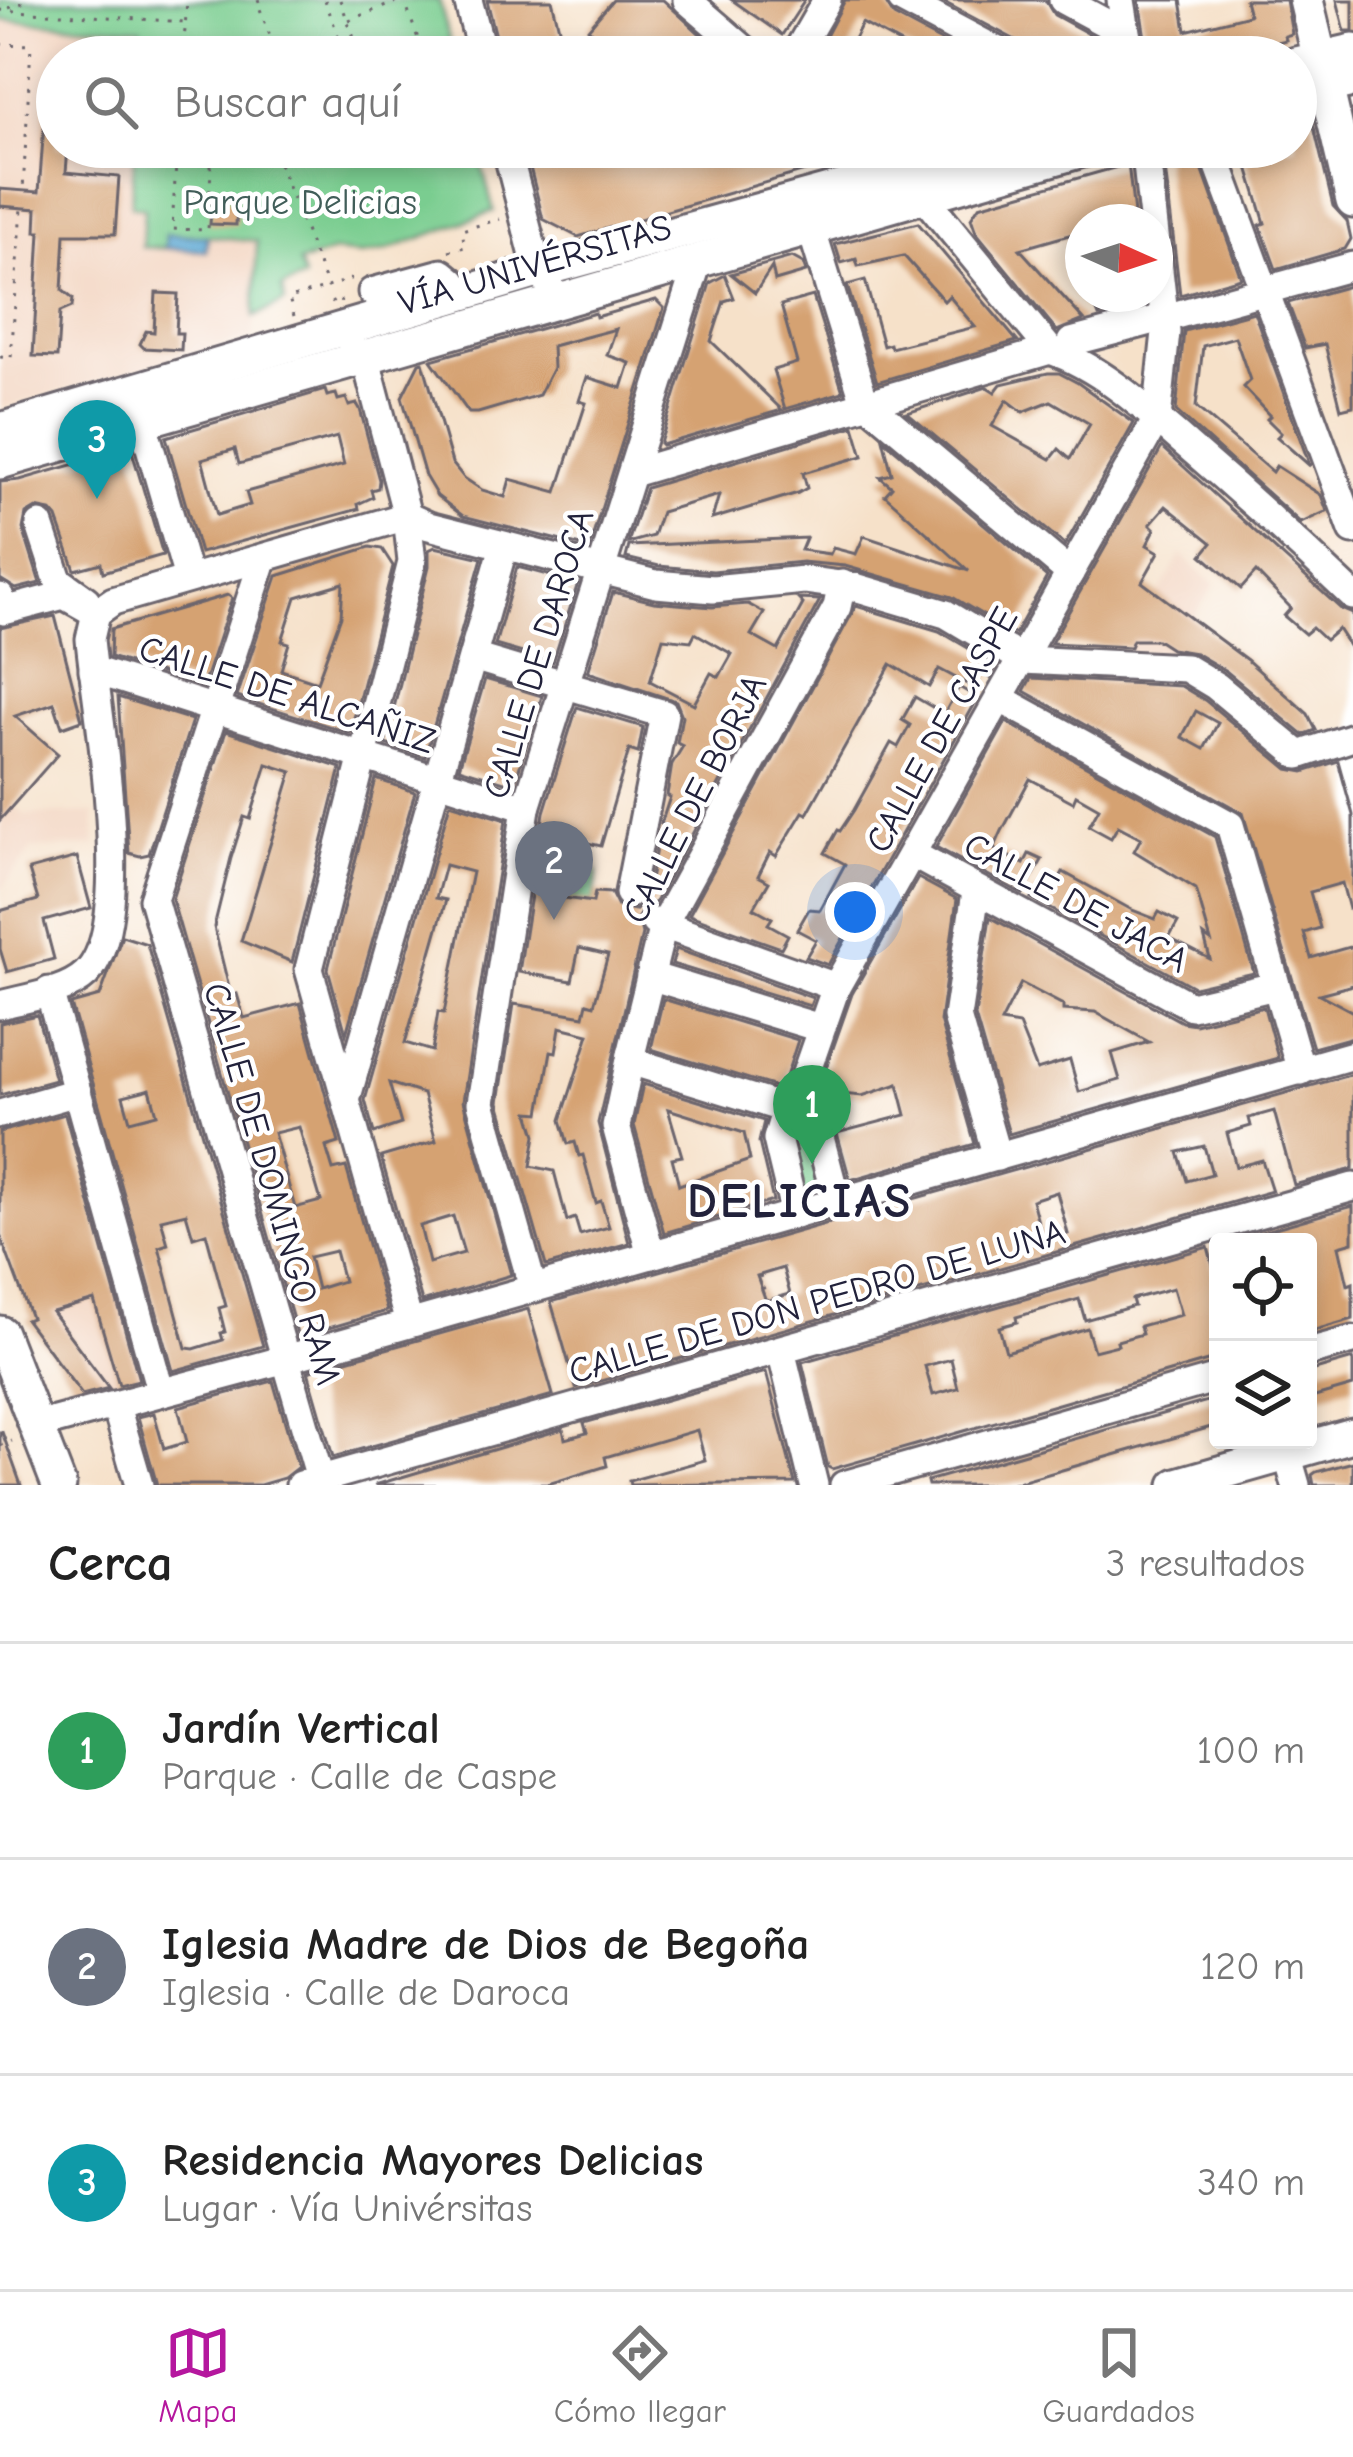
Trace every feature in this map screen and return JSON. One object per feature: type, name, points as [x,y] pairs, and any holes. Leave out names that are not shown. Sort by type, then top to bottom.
[{"type":"main road","points":[[1306,0],[1328,71],[1353,201]]},
{"type":"main road","points":[[1323,0],[1328,71],[1353,125]]},
{"type":"main road","name":"VÍA UNIVÉRSITAS","points":[[0,430],[319,326],[458,294],[914,168]]},
{"type":"main road","name":"VÍA UNIVÉRSITAS","points":[[0,462],[1018,168]]},
{"type":"main road","points":[[699,258],[712,225]]},
{"type":"main road","points":[[4,1354],[24,1434],[59,1485]]},
{"type":"main road","points":[[1178,1485],[1289,1460],[1353,1435]]},
{"type":"street","points":[[468,0],[477,36]]},
{"type":"street","points":[[687,0],[729,36]]},
{"type":"street","points":[[806,36],[827,0]]},
{"type":"street","points":[[902,0],[970,36]]},
{"type":"street","points":[[1063,0],[1115,36]]},
{"type":"street","points":[[1121,0],[1127,36]]},
{"type":"street","points":[[511,168],[538,271],[550,286],[569,296]]},
{"type":"street","points":[[884,168],[925,198],[1059,350],[1157,419],[1278,523],[1353,596]]},
{"type":"street","points":[[1147,168],[1160,319],[1157,419]]},
{"type":"street","points":[[1220,168],[1353,530]]},
{"type":"street","points":[[811,228],[859,392],[1070,573]]},
{"type":"street","name":"CALLE DE DAROCA","points":[[533,1288],[481,1103],[526,808],[699,258]]},
{"type":"street","points":[[632,473],[1059,350],[1071,342],[1353,266]]},
{"type":"street","points":[[362,285],[442,273],[458,294]]},
{"type":"street","points":[[319,326],[364,356],[407,516],[412,562],[309,969],[410,1323]]},
{"type":"street","name":"CALLE DE CASPE","points":[[795,1214],[777,1139],[784,1114],[796,1102],[836,987],[1157,419]]},
{"type":"street","points":[[142,420],[188,578]]},
{"type":"street","points":[[1,607],[64,595],[98,611],[188,578],[407,516],[601,572],[701,590],[804,580],[849,586],[946,614],[1024,659],[1186,668],[1216,686],[1294,753],[1305,755],[1349,738],[1353,769]]},
{"type":"street","points":[[40,525],[58,580],[98,611]]},
{"type":"street","points":[[345,1101],[504,546]]},
{"type":"street","points":[[112,902],[154,904],[262,560]]},
{"type":"street","name":"CALLE DE BORJA","points":[[651,1255],[616,1126],[634,1059],[659,924],[849,586]]},
{"type":"street","points":[[0,1005],[70,984],[87,973],[112,902],[112,857],[90,631],[98,611]]},
{"type":"street","points":[[472,657],[664,714],[629,893]]},
{"type":"street","name":"CALLE DE ALCAÑIZ","points":[[93,670],[526,808]]},
{"type":"street","points":[[1001,699],[1230,825],[1301,1070]]},
{"type":"street","name":"CALLE DE JACA","points":[[914,855],[1191,1006],[1275,986]]},
{"type":"street","points":[[976,892],[958,1017],[998,1157]]},
{"type":"street","name":"CALLE DE DOMINGO RAM","points":[[154,904],[314,1483]]},
{"type":"street","points":[[659,924],[836,987]]},
{"type":"street","points":[[650,976],[820,1028]]},
{"type":"street","points":[[49,991],[160,1390]]},
{"type":"street","points":[[24,1434],[160,1390],[284,1359],[1353,1055]]},
{"type":"street","points":[[634,1059],[784,1114],[819,1134],[837,1202]]},
{"type":"street","points":[[0,1114],[77,1092]]},
{"type":"street","name":"CALLE DE DON PEDRO DE LUNA","points":[[1229,1233],[1353,1187]]},
{"type":"street","name":"CALLE DE DON PEDRO DE LUNA","points":[[314,1483],[781,1350],[1209,1238]]},
{"type":"street","points":[[1317,1350],[1353,1340]]},
{"type":"street","points":[[781,1350],[814,1485]]},
{"type":"street","points":[[844,1485],[1209,1381]]},
{"type":"street","points":[[118,1413],[139,1485]]},
{"type":"path","points":[[2,10],[30,0]]},
{"type":"path","points":[[184,36],[187,0]]},
{"type":"path","points":[[260,0],[270,36]]},
{"type":"path","points":[[325,0],[338,36]]},
{"type":"path","points":[[340,0],[353,36]]},
{"type":"path","points":[[348,21],[403,0],[417,36]]},
{"type":"path","points":[[2,10],[185,22]]},
{"type":"path","points":[[0,44],[32,46],[23,191]]},
{"type":"path","points":[[176,168],[172,229],[208,230],[211,168]]},
{"type":"path","points":[[280,168],[327,287]]},
{"type":"path","points":[[0,357],[11,358],[22,208]]},
{"type":"path","points":[[443,253],[465,247],[462,230],[523,213]]},
{"type":"path","points":[[338,298],[319,326],[289,298],[327,287],[362,285]]},
{"type":"path","points":[[760,1275],[767,1301]]},
{"type":"path","points":[[0,1446],[24,1434]]},
{"type":"shaded area","points":[[0,20],[141,28],[141,36],[36,36],[36,168],[134,168],[131,206],[144,207],[142,247],[205,251],[207,236],[257,240],[253,337],[0,408]]},
{"type":"shaded area","points":[[1181,554],[1215,585],[1193,617],[1207,628],[1181,657],[1126,653]]},
{"type":"shaded area","points":[[0,794],[25,815],[94,813],[95,846],[32,849],[0,891]]},
{"type":"shaded area","points":[[117,1286],[146,1384],[84,1397],[26,1320],[70,1307],[69,1300]]},
{"type":"green space","points":[[0,0],[439,0],[448,36],[141,36],[141,28],[0,20]]},
{"type":"green space","name":"Parque Delicias","points":[[134,168],[483,168],[494,211],[385,251],[334,252],[299,263],[304,278],[282,288],[285,302],[254,317],[257,241],[208,236],[206,251],[142,247],[144,208],[131,206]]},
{"type":"green space","points":[[555,865],[598,872],[593,902],[550,896]]},
{"type":"green space","points":[[805,1108],[829,1117],[848,1188],[795,1214],[783,1120]]},
{"type":"water","points":[[166,234],[207,236],[206,251],[165,248]]},
{"type":"building","points":[[487,0],[552,0],[561,36],[496,36]]},
{"type":"building","points":[[613,0],[663,0],[702,36],[596,36],[588,29]]},
{"type":"building","points":[[732,0],[805,0],[782,35]]},
{"type":"building","points":[[845,0],[884,0],[894,16],[932,36],[886,36],[862,23],[856,36],[826,36]]},
{"type":"building","points":[[940,0],[1045,0],[1054,15],[1092,36],[1008,36]]},
{"type":"building","points":[[1139,0],[1181,0],[1186,31],[1249,15],[1245,0],[1286,0],[1292,34],[1285,36],[1145,36]]},
{"type":"building","points":[[1337,0],[1353,0],[1353,31],[1345,31]]},
{"type":"building","points":[[1317,140],[1333,206],[1347,221],[1351,239],[1345,249],[1276,269],[1260,225],[1265,223],[1248,168],[1317,168]]},
{"type":"building","points":[[41,168],[119,177],[115,234],[65,234],[62,290],[73,299],[72,307],[60,312],[57,357],[33,356],[40,232],[36,232],[37,209],[0,206],[0,189],[39,192]]},
{"type":"building","points":[[530,168],[812,169],[578,237],[543,219]]},
{"type":"building","points":[[1114,168],[1128,168],[1133,204],[1065,204],[1065,236],[1020,249],[1065,299],[1065,312],[1077,312],[1084,320],[1057,331],[976,232],[971,218],[979,206]]},
{"type":"building","points":[[1165,168],[1202,168],[1241,278],[1180,295],[1173,204],[1169,204]]},
{"type":"building","points":[[212,199],[237,200],[236,225],[210,224]]},
{"type":"building","points":[[918,223],[1017,341],[877,382],[847,285],[865,280],[883,346],[975,327],[904,256],[858,266],[856,259],[841,263],[835,244]]},
{"type":"building","points":[[792,257],[803,263],[806,272],[775,281],[772,267],[755,293],[731,274]]},
{"type":"building","points":[[725,275],[734,298],[724,301],[711,341],[782,410],[662,445],[710,283]]},
{"type":"building","points":[[1353,285],[1353,406],[1341,409],[1325,344],[1305,348],[1288,303]]},
{"type":"building","points":[[156,293],[178,294],[176,333],[182,333],[181,350],[140,344],[146,331],[154,332]]},
{"type":"building","points":[[813,296],[843,392],[785,409],[773,370],[797,363],[781,305]]},
{"type":"building","points":[[656,300],[664,308],[589,548],[463,516],[437,496],[425,476],[402,397],[419,363],[423,362],[452,463],[464,478],[505,497],[510,479],[557,492],[586,403],[579,401],[587,377],[622,388],[630,363],[607,355],[616,329],[552,346],[553,368],[539,395],[478,413],[469,413],[431,360]]},
{"type":"building","points":[[1254,312],[1310,466],[1277,437],[1281,433],[1267,419],[1270,416],[1243,387],[1250,380],[1235,337],[1203,346],[1196,407],[1272,472],[1276,466],[1321,495],[1327,511],[1301,523],[1176,411],[1184,331]]},
{"type":"building","points":[[1059,373],[1134,423],[1065,545],[907,413],[987,387],[995,392],[1001,384]],"holes":[[[1007,400],[1023,412],[1051,401],[1090,424],[1070,459],[1059,449],[1051,459],[992,426]]]},
{"type":"building","points":[[325,390],[327,396],[336,394],[338,400],[346,398],[349,406],[357,404],[360,409],[378,488],[371,490],[373,497],[358,504],[359,509],[200,553],[166,437]],"holes":[[[337,437],[344,465],[246,492],[250,505],[217,515],[202,459],[235,449],[239,464]]]},
{"type":"building","points":[[854,426],[863,456],[803,473],[807,488],[798,493],[712,519],[719,495],[661,512],[653,536],[628,543],[646,488]]},
{"type":"building","points":[[883,439],[1047,577],[1015,634],[952,597],[845,566],[802,562],[713,571],[626,558],[629,546],[806,538],[801,550],[830,554],[833,548],[856,554],[864,536],[969,571],[885,495],[892,487],[880,477],[892,474]]},
{"type":"building","points":[[1162,447],[1341,609],[1353,614],[1353,652],[1338,629],[1325,640],[1312,628],[1305,634],[1284,616],[1291,608],[1256,572],[1241,589],[1202,555],[1212,543],[1166,506],[1150,524],[1155,529],[1147,545],[1159,552],[1142,582],[1247,660],[1308,714],[1316,730],[1303,735],[1226,671],[1195,653],[1171,649],[1157,640],[1133,640],[1130,647],[1051,643]]},
{"type":"building","points":[[131,448],[163,555],[103,572],[101,563],[75,570],[57,518],[51,511],[36,508],[26,514],[23,529],[40,583],[16,589],[0,579],[0,482]]},
{"type":"building","points":[[370,547],[382,549],[393,566],[350,733],[237,697],[277,576]],"holes":[[[343,583],[341,616],[317,682],[281,670],[289,643],[282,641],[296,597]]]},
{"type":"building","points":[[435,547],[482,558],[425,757],[385,744],[429,550]]},
{"type":"building","points":[[517,567],[578,583],[553,662],[495,645]]},
{"type":"building","points":[[613,592],[654,602],[712,607],[748,604],[764,613],[751,635],[778,650],[803,604],[798,599],[820,600],[654,904],[638,917],[642,934],[598,1123],[629,1243],[546,1266],[499,1102],[514,1004],[584,1016],[587,1003],[594,1005],[608,955],[579,948],[572,981],[519,972],[544,812],[577,707],[643,727],[638,753],[629,750],[601,846],[562,837],[550,896],[593,902],[595,892],[611,893],[618,907],[636,910],[647,896],[658,838],[665,826],[661,824],[670,797],[672,764],[683,746],[677,743],[682,716],[676,701],[588,672]],"holes":[[[695,633],[732,654],[719,677],[711,673],[694,704],[650,681],[663,638],[691,641]],[[560,1027],[589,1034],[561,1120],[568,1144],[575,1142],[579,1156],[583,1155],[596,1203],[601,1201],[609,1227],[580,1235],[575,1218],[567,1221],[554,1171],[531,1166],[536,1135],[529,1112],[540,1113]]]},
{"type":"building","points":[[228,595],[232,598],[203,686],[110,657],[111,629]]},
{"type":"building","points":[[856,606],[939,631],[997,665],[990,678],[979,672],[971,686],[939,669],[929,687],[891,664],[807,814],[803,812],[776,856],[770,852],[758,876],[769,882],[754,908],[772,918],[768,924],[788,935],[781,948],[689,915]]},
{"type":"building","points":[[55,616],[82,720],[62,727],[54,703],[15,716],[58,754],[0,820],[0,628]]},
{"type":"building","points":[[1031,678],[1181,686],[1288,769],[1304,772],[1338,761],[1353,815],[1353,908],[1349,909],[1342,883],[1310,892],[1320,928],[1304,933],[1311,958],[1353,946],[1353,985],[1319,994],[1353,1012],[1353,1037],[1313,1048],[1243,813],[1024,691]],"holes":[[[1196,711],[1218,723],[1204,749],[1182,737]]]},
{"type":"building","points":[[485,679],[542,696],[514,785],[459,768]]},
{"type":"building","points":[[959,687],[978,698],[828,965],[806,957],[816,940],[797,930],[809,909],[820,910],[845,864],[825,853],[838,830],[891,743],[898,747],[910,725],[902,720],[915,697],[944,714]]},
{"type":"building","points":[[118,697],[192,720],[149,854],[140,856],[129,853]]},
{"type":"building","points":[[1006,722],[1215,837],[1254,973],[1194,987],[1031,898],[1034,892],[1048,899],[1063,872],[1132,910],[1155,919],[1159,912],[1178,922],[1169,938],[1210,959],[1204,936],[1211,941],[1196,889],[1134,851],[1141,838],[1118,826],[1111,838],[1089,826],[1099,808],[1076,795],[1073,802],[1030,779],[1002,831],[994,849],[1024,864],[1029,854],[1042,860],[1023,894],[936,847]]},
{"type":"building","points":[[226,731],[341,768],[292,962],[241,941],[292,772],[267,764],[250,819],[244,817],[214,927],[231,996],[237,994],[244,1018],[300,1003],[339,1143],[326,1147],[333,1170],[346,1167],[387,1311],[298,1337],[172,899]],"holes":[[[299,1127],[321,1201],[295,1208],[274,1133]],[[335,1251],[343,1281],[317,1289],[309,1257]]]},
{"type":"building","points":[[376,779],[415,792],[346,1034],[328,969]]},
{"type":"building","points":[[450,803],[506,820],[463,1101],[511,1275],[422,1302],[381,1157],[436,1141],[423,1094],[389,1083],[401,1124],[374,1133],[365,1100]],"holes":[[[445,865],[472,872],[432,1051],[405,1043],[446,900],[436,898]],[[453,1216],[464,1253],[429,1263],[420,1226]]]},
{"type":"building","points":[[77,857],[91,908],[44,921],[54,959],[7,972],[0,949],[0,911],[38,900],[29,870]]},
{"type":"building","points":[[918,878],[957,899],[940,1021],[975,1144],[850,1180],[837,1133],[906,1115],[898,1084],[862,1096],[842,1094],[832,1122],[811,1111],[852,994]]},
{"type":"building","points":[[990,917],[1182,1022],[1195,1024],[1264,1007],[1278,1058],[1009,1134],[975,1016]],"holes":[[[1021,983],[1063,1005],[1063,1010],[1095,1012],[1149,1042],[1112,1053],[1120,1080],[1079,1092],[1070,1060],[1037,1070],[1019,1025],[1001,1022]]]},
{"type":"building","points":[[122,936],[147,944],[263,1346],[173,1371],[71,1004],[100,996]],"holes":[[[150,1089],[157,1114],[130,1121],[123,1096]],[[186,1213],[193,1237],[206,1233],[226,1306],[219,1308],[223,1340],[194,1349],[186,1348],[159,1247],[168,1244],[161,1219]]]},
{"type":"building","points":[[676,949],[813,998],[810,1006],[672,964]]},
{"type":"building","points":[[663,999],[798,1040],[782,1089],[651,1049]]},
{"type":"building","points":[[37,1015],[55,1080],[0,1095],[0,1023]]},
{"type":"building","points":[[1353,1074],[1353,1169],[1294,1185],[1274,1111],[1249,1118],[1251,1126],[1227,1133],[1236,1167],[1262,1160],[1272,1191],[576,1388],[551,1302]],"holes":[[[1204,1146],[1212,1174],[1187,1181],[1178,1152]],[[1057,1192],[1068,1234],[1043,1241],[1032,1200]],[[783,1268],[790,1294],[766,1301],[757,1276]]]},
{"type":"building","points":[[643,1084],[764,1121],[759,1142],[773,1201],[664,1233],[634,1125]],"holes":[[[668,1109],[744,1133],[750,1160],[679,1185],[672,1158],[682,1156]]]},
{"type":"building","points":[[65,1114],[139,1380],[119,1385],[94,1300],[52,1312],[109,1388],[82,1395],[26,1320],[31,1318],[0,1235],[0,1132]]},
{"type":"building","points":[[1353,1206],[1353,1242],[1339,1246],[1348,1285],[1353,1283],[1353,1319],[1317,1329],[1317,1233],[1258,1233]]},
{"type":"building","points":[[1208,1247],[1209,1361],[828,1467],[802,1362]],"holes":[[[1173,1288],[1181,1315],[1140,1326],[1142,1334],[1094,1351],[1087,1328],[1006,1352],[999,1327],[1017,1322],[1016,1317],[1079,1299],[1085,1320],[1134,1306],[1132,1299]],[[951,1359],[958,1388],[933,1395],[925,1366]]]},
{"type":"building","points":[[528,1309],[553,1395],[333,1457],[308,1371]]},
{"type":"building","points":[[1353,1359],[1353,1386],[1317,1396],[1317,1369]]},
{"type":"building","points":[[766,1372],[795,1483],[630,1485],[629,1481],[705,1460],[697,1430],[605,1457],[607,1466],[548,1484],[375,1485],[563,1429],[565,1439],[587,1433],[584,1423]]},
{"type":"building","points":[[273,1381],[298,1467],[284,1478],[260,1485],[157,1485],[138,1417],[154,1413],[164,1449],[187,1442],[178,1407]]},
{"type":"building","points":[[1209,1401],[1209,1428],[1010,1485],[928,1485],[927,1481]]},
{"type":"building","points":[[2,1432],[21,1485],[0,1485]]},
{"type":"building","points":[[1353,1462],[1353,1485],[1314,1485],[1316,1472]]},
{"type":"place","name":"Residencia Mayores Delicias","points":[[97,499]]},
{"type":"place","name":"Iglesia Madre de Dios de Begoña","points":[[554,920]]},
{"type":"place","name":"Jardín Vertical","points":[[812,1164]]},
{"type":"district","name":"DELICIAS","points":[[800,1201]]}]
